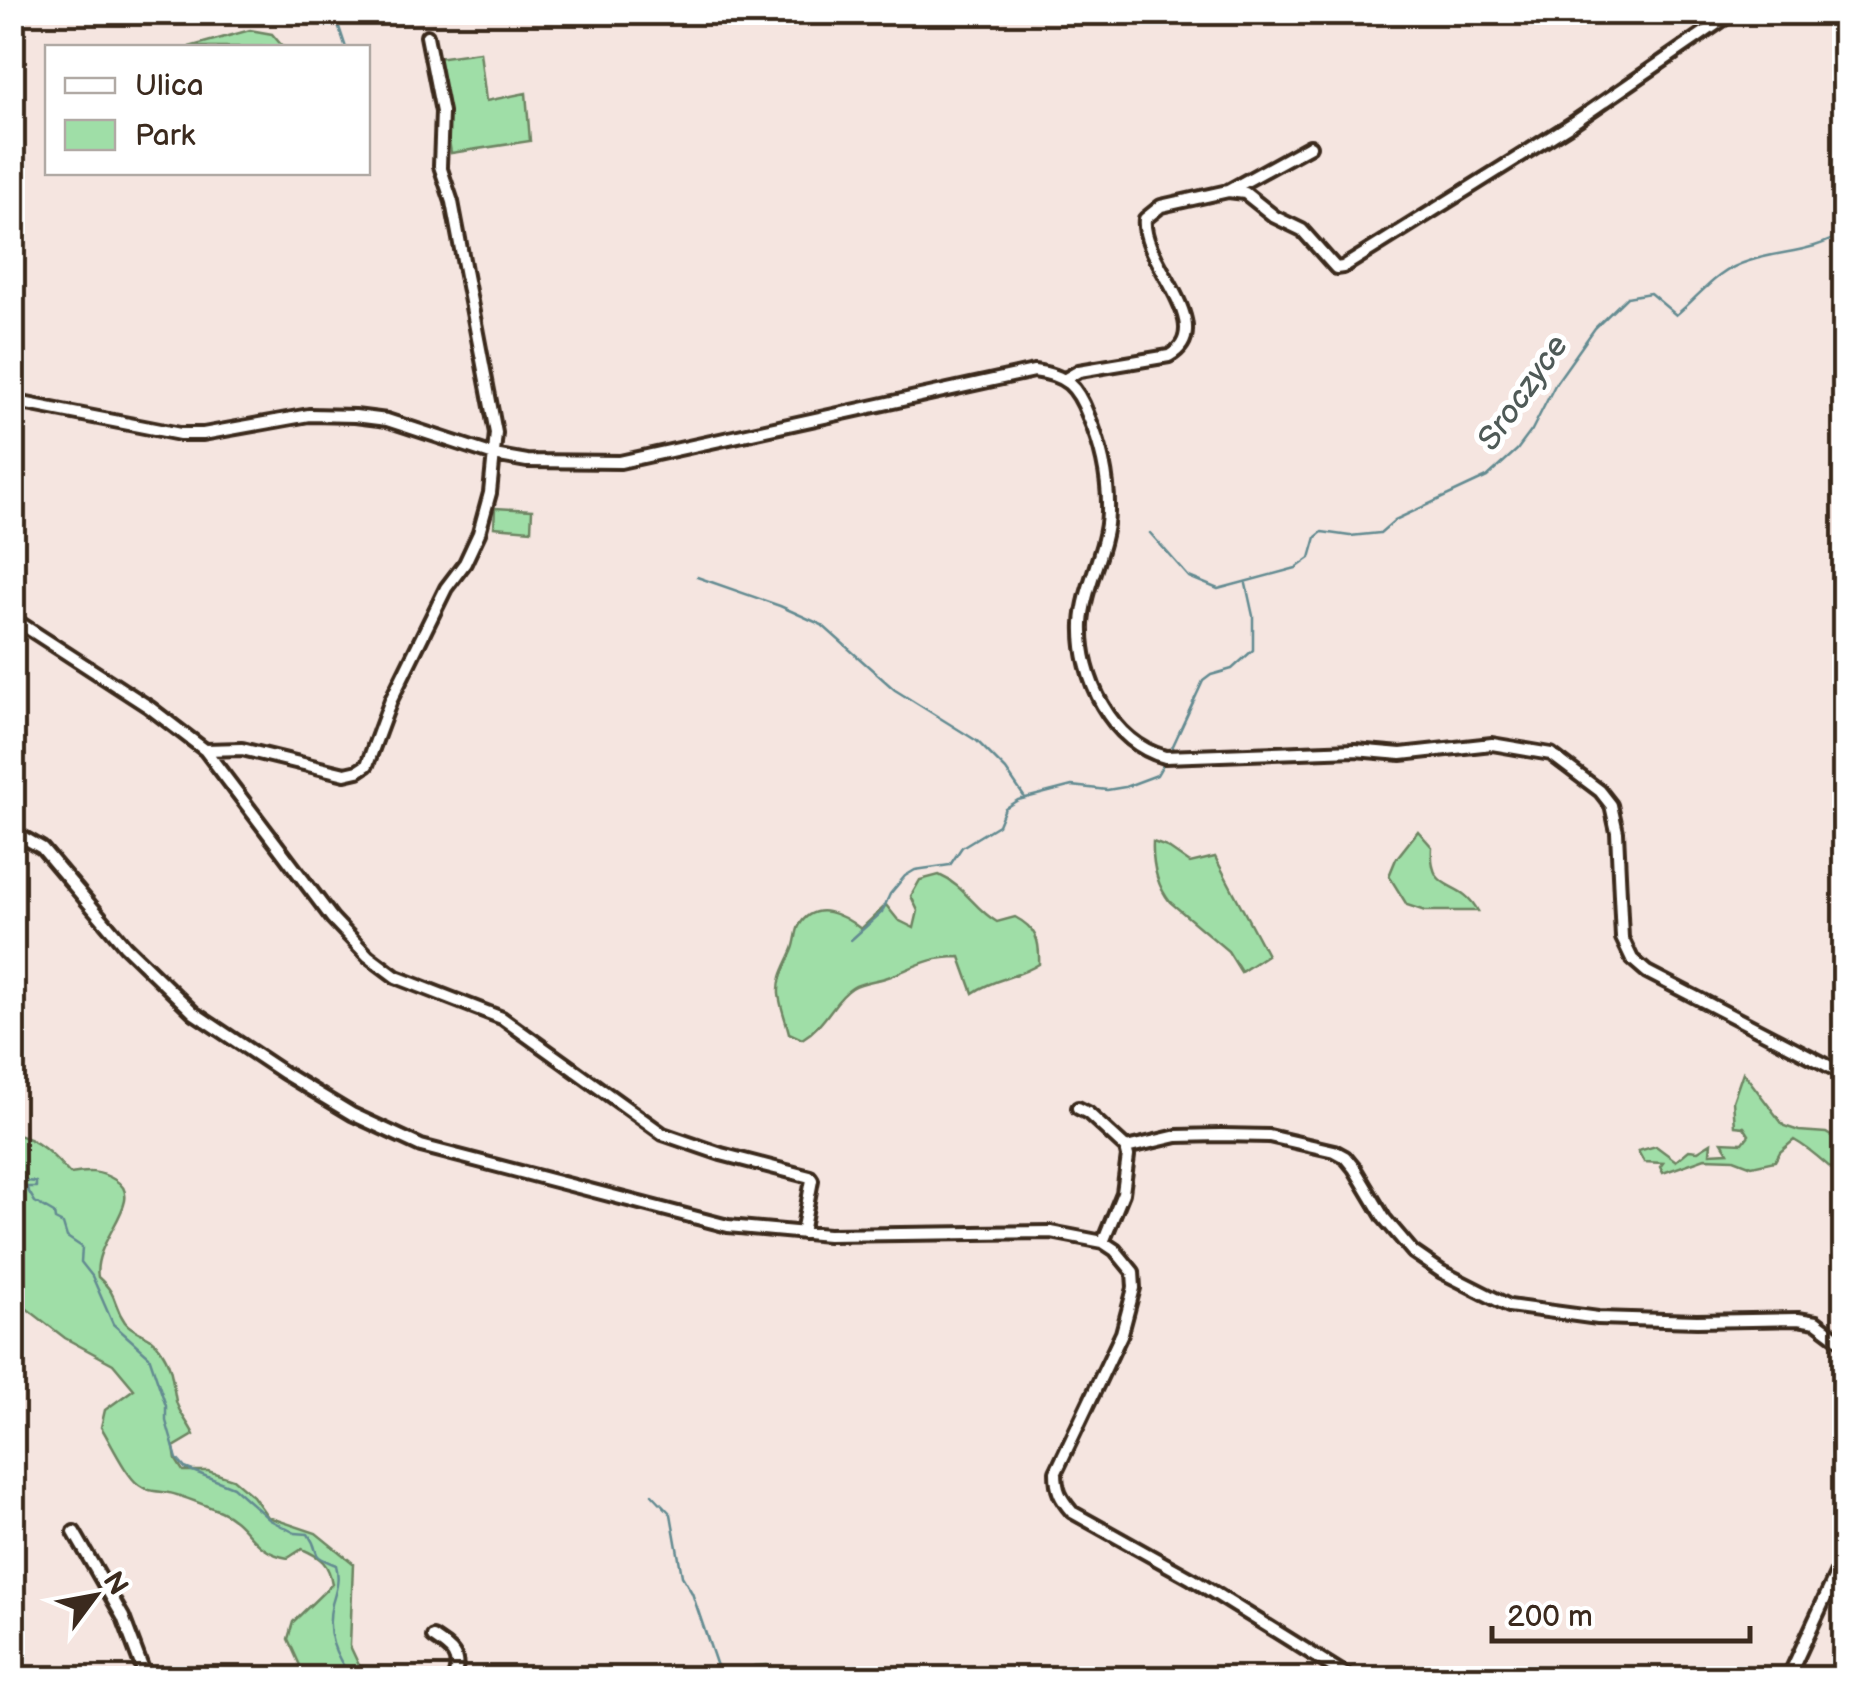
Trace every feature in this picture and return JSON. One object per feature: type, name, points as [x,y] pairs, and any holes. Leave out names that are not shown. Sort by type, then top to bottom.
[{"type":"street","points":[[1228,191],[1245,193],[1302,230],[1336,268],[1344,267],[1573,124],[1734,12]]},
{"type":"street","points":[[205,750],[242,749],[345,774],[366,765],[391,700],[446,588],[465,564],[479,533],[490,493],[496,433],[452,202],[440,166],[442,112],[427,36]]},
{"type":"street","points":[[1066,378],[1079,371],[1157,359],[1179,350],[1188,321],[1156,261],[1144,230],[1145,219],[1160,206],[1228,191],[1310,146]]},
{"type":"street","points":[[12,401],[180,434],[203,434],[308,415],[356,416],[387,420],[527,461],[620,462],[1034,370],[1066,378],[1078,389],[1101,449],[1108,511],[1104,545],[1082,624],[1086,657],[1112,721],[1127,739],[1145,752],[1186,758],[1279,751],[1401,754],[1492,744],[1552,754],[1611,805],[1618,832],[1622,938],[1632,959],[1647,972],[1844,1074]]},
{"type":"street","points":[[12,618],[149,707],[205,750],[332,918],[368,956],[396,976],[502,1018],[664,1134],[721,1154],[810,1177],[802,1233]]},
{"type":"street","points":[[12,831],[42,848],[126,946],[194,1013],[284,1073],[379,1128],[434,1149],[728,1226],[802,1233],[1051,1232],[1103,1242],[1133,1272],[1134,1288],[1122,1333],[1056,1472],[1056,1488],[1063,1501],[1072,1512],[1192,1579],[1351,1678]]},
{"type":"street","points":[[1078,1108],[1126,1148]]},
{"type":"street","points":[[1126,1148],[1177,1136],[1221,1134],[1268,1136],[1334,1151],[1354,1168],[1384,1218],[1413,1252],[1442,1272],[1509,1306],[1598,1318],[1697,1322],[1798,1319],[1816,1322],[1844,1343]]},
{"type":"street","points":[[1103,1242],[1122,1193],[1126,1148]]},
{"type":"street","points":[[74,1532],[123,1617],[146,1678]]},
{"type":"street","points":[[1788,1678],[1844,1557]]},
{"type":"street","points":[[433,1637],[454,1652],[458,1662],[454,1678]]},
{"type":"green space","points":[[250,30],[272,34],[281,45],[196,45]]},
{"type":"green space","points":[[480,52],[486,101],[526,93],[530,141],[451,153],[436,58]]},
{"type":"green space","points":[[495,508],[532,510],[531,530],[494,527]]},
{"type":"green space","points":[[1418,831],[1432,847],[1432,863],[1440,880],[1462,893],[1478,911],[1425,911],[1407,905],[1389,876],[1396,859]]},
{"type":"green space","points":[[1153,842],[1190,863],[1215,857],[1267,955],[1241,972],[1228,951],[1170,902],[1156,874]]},
{"type":"green space","points":[[939,875],[997,922],[1015,917],[1028,926],[1037,941],[1039,964],[973,993],[960,957],[932,960],[856,986],[802,1039],[789,1033],[780,999],[780,981],[798,928],[806,918],[813,913],[829,912],[861,929],[886,905],[898,920],[914,928],[918,911],[911,896],[920,880]]},
{"type":"green space","points":[[1743,1072],[1784,1126],[1826,1133],[1844,1144],[1844,1179],[1794,1140],[1775,1161],[1752,1166],[1734,1159],[1705,1158],[1663,1173],[1663,1163],[1644,1162],[1638,1151],[1656,1146],[1676,1161],[1689,1150],[1698,1151],[1711,1143],[1710,1153],[1728,1152],[1722,1142],[1743,1143],[1749,1135],[1744,1127],[1735,1126],[1733,1101]]},
{"type":"green space","points":[[12,1134],[37,1143],[70,1174],[98,1173],[123,1188],[122,1210],[102,1249],[98,1277],[110,1290],[125,1322],[157,1344],[168,1362],[177,1406],[194,1435],[174,1447],[176,1460],[183,1471],[208,1471],[233,1479],[253,1496],[268,1517],[316,1533],[353,1563],[350,1646],[365,1678],[297,1678],[302,1670],[288,1639],[293,1622],[332,1584],[326,1566],[302,1549],[288,1558],[276,1555],[258,1544],[230,1516],[139,1485],[101,1427],[105,1410],[134,1389],[113,1364],[65,1338],[13,1298]]},
{"type":"green space","points":[[767,1665],[779,1670],[784,1678],[727,1678],[754,1666]]},
{"type":"waterway","points":[[334,12],[345,45]]},
{"type":"waterway","name":"Sroczyce","points":[[1150,533],[1189,577],[1218,589],[1296,568],[1310,558],[1316,537],[1322,532],[1350,536],[1380,533],[1395,520],[1487,477],[1517,450],[1556,383],[1595,328],[1627,297],[1650,293],[1676,315],[1717,277],[1737,265],[1809,248],[1844,232]]},
{"type":"waterway","name":"Sroczyce","points":[[697,577],[822,625],[895,690],[977,741],[1006,770],[1025,798]]},
{"type":"waterway","name":"Sroczyce","points":[[1171,750],[1203,681],[1232,669],[1253,650],[1253,616],[1246,584]]},
{"type":"waterway","points":[[851,940],[882,912],[905,876],[915,870],[950,865],[962,847],[998,825],[1005,808],[1018,800],[1072,786],[1107,790],[1125,787],[1157,775],[1165,761]]},
{"type":"waterway","points":[[12,1168],[27,1181],[36,1182],[36,1187],[26,1187],[35,1202],[54,1213],[67,1237],[82,1247],[81,1262],[92,1276],[113,1324],[149,1356],[166,1406],[166,1421],[177,1459],[185,1468],[233,1487],[270,1520],[295,1533],[308,1534],[318,1556],[336,1565],[338,1580],[330,1615],[331,1634],[336,1653],[352,1678]]},
{"type":"waterway","points":[[652,1494],[671,1514],[682,1576],[692,1593],[721,1678]]}]
